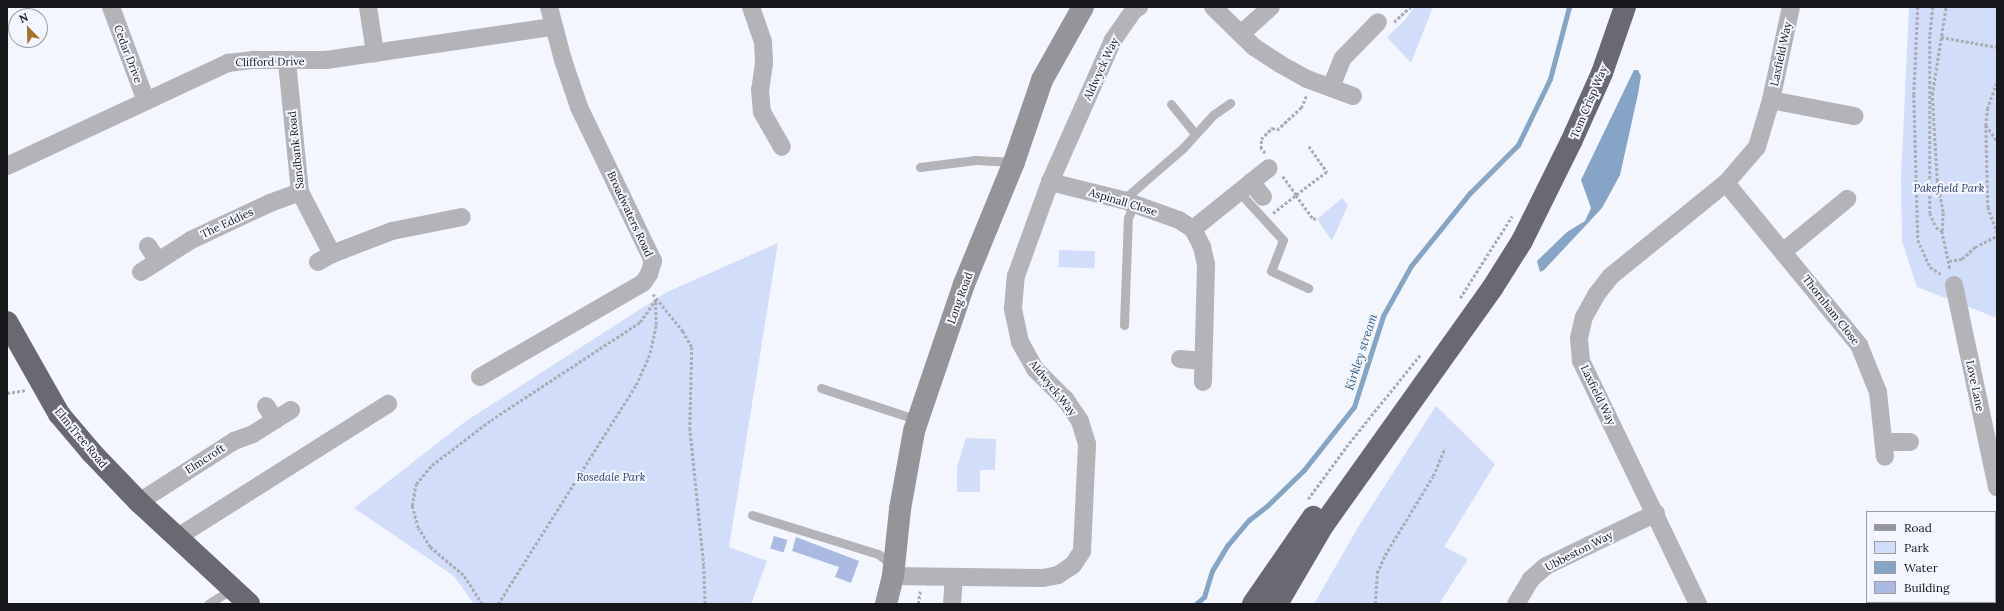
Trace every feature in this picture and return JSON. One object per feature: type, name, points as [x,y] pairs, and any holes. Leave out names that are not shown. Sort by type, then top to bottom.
[{"type":"highway","name":"Tom Crisp Way","points":[[1544,193],[1572,142],[1602,73],[1625,7]]},
{"type":"highway","points":[[1253,604],[1348,465],[1446,342],[1544,193]]},
{"type":"highway","points":[[1277,604],[1338,505],[1493,287],[1522,241],[1544,193]]},
{"type":"highway","name":"Elm Tree Road","points":[[7,322],[59,414],[138,502],[249,604]]},
{"type":"street","name":"Cedar Drive","points":[[111,7],[146,101]]},
{"type":"street","points":[[368,7],[375,53]]},
{"type":"street","name":"Broadwaters Road","points":[[549,7],[553,27],[579,107],[652,261],[645,280]]},
{"type":"street","points":[[751,7],[763,42],[764,63],[760,90],[762,112],[782,147]]},
{"type":"street","name":"Long Road","points":[[886,604],[893,571],[900,509],[918,420],[964,284],[1014,162],[1042,80],[1083,7]]},
{"type":"street","name":"Aldwyck Way","points":[[893,571],[954,578],[1051,576],[1073,565],[1082,551],[1087,444],[1080,421],[1069,404],[1035,369],[1020,342],[1013,308],[1016,276],[1050,182],[1113,40],[1134,10],[1139,7]]},
{"type":"street","points":[[1213,7],[1242,33],[1254,47],[1313,81],[1352,96]]},
{"type":"street","points":[[1242,33],[1271,7]]},
{"type":"street","name":"Laxfield Way","points":[[1698,604],[1656,513],[1581,361],[1579,338],[1584,317],[1596,294],[1611,276],[1726,183],[1757,147],[1771,100],[1791,7]]},
{"type":"street","points":[[1331,87],[1343,58],[1378,22]]},
{"type":"street","name":"Clifford Drive","points":[[7,166],[228,63],[254,60],[287,62],[326,60],[553,27]]},
{"type":"street","name":"Sandbank Road","points":[[287,62],[300,192],[325,258],[392,231],[462,217]]},
{"type":"street","name":"Laxfield Way","points":[[1771,100],[1854,116]]},
{"type":"street","points":[[1204,382],[1203,361],[1206,266],[1202,247],[1193,229],[1272,166]]},
{"type":"street","name":"Aspinall Close","points":[[1050,182],[1129,202],[1179,220],[1193,229]]},
{"type":"street","name":"Thornham Close","points":[[1726,183],[1784,251],[1859,345],[1878,392],[1885,450],[1910,442]]},
{"type":"street","points":[[1245,187],[1263,197]]},
{"type":"street","name":"The Eddies","points":[[141,272],[191,240],[270,203],[300,192]]},
{"type":"street","points":[[1784,251],[1847,199]]},
{"type":"street","points":[[148,246],[158,261]]},
{"type":"street","points":[[488,367],[645,280]]},
{"type":"street","name":"Love Lane","points":[[1953,280],[1997,487]]},
{"type":"street","points":[[1180,359],[1203,361]]},
{"type":"street","points":[[176,538],[388,404]]},
{"type":"street","name":"Elmcroft","points":[[138,502],[234,440],[253,434],[279,416]]},
{"type":"street","name":"Ubbeston Way","points":[[1516,604],[1531,579],[1546,566],[1656,513]]},
{"type":"street","points":[[952,604],[954,578]]},
{"type":"lane","points":[[1124,326],[1129,202],[1183,148],[1213,115],[1230,103]]},
{"type":"lane","points":[[1171,104],[1195,134]]},
{"type":"lane","points":[[920,167],[976,160],[1014,162]]},
{"type":"lane","points":[[1245,187],[1264,220],[1283,240],[1271,271],[1308,288]]},
{"type":"lane","points":[[821,388],[918,420]]},
{"type":"lane","points":[[752,515],[878,554],[893,571]]},
{"type":"lane","points":[[208,604],[232,589]]},
{"type":"path","points":[[1918,7],[1914,95],[1918,240],[1930,267],[1953,280]]},
{"type":"path","points":[[1933,7],[1930,36],[1930,213],[1936,227],[1942,231]]},
{"type":"path","points":[[1946,7],[1932,95],[1932,122],[1937,181],[1943,212],[1942,231],[1953,280]]},
{"type":"path","points":[[1942,37],[1997,47]]},
{"type":"path","points":[[1313,81],[1301,108],[1277,130],[1272,128],[1261,139],[1261,149],[1272,166],[1313,218],[1317,219]]},
{"type":"path","points":[[1997,82],[1988,108],[1986,125],[1988,207],[1997,232]]},
{"type":"path","points":[[1986,125],[1997,141]]},
{"type":"path","points":[[1264,220],[1327,172],[1309,146]]},
{"type":"path","points":[[1456,304],[1514,214]]},
{"type":"path","points":[[1949,261],[1962,258],[1975,248],[1997,236]]},
{"type":"path","points":[[645,280],[656,299],[684,331],[692,347],[690,428],[704,566],[706,604]]},
{"type":"path","points":[[482,604],[463,575],[430,547],[418,528],[412,506],[416,484],[432,465],[491,420],[640,322],[656,299]]},
{"type":"path","points":[[498,604],[636,385],[650,353],[656,325],[656,299]]},
{"type":"path","points":[[1304,504],[1346,447],[1425,349]]},
{"type":"path","points":[[1375,604],[1377,573],[1382,561],[1433,476],[1445,448]]},
{"type":"green space","points":[[1414,7],[1433,7],[1411,63],[1387,37],[1405,20]]},
{"type":"green space","name":"Pakefield Park","points":[[1909,7],[1997,7],[1997,318],[1917,287],[1902,241],[1901,176]]},
{"type":"green space","points":[[1342,198],[1348,205],[1332,241],[1317,219]]},
{"type":"green space","name":"Rosedale Park","points":[[778,243],[729,547],[767,561],[751,604],[474,604],[454,576],[354,508],[466,421],[667,292]]},
{"type":"green space","points":[[1059,250],[1095,251],[1094,268],[1058,267]]},
{"type":"green space","points":[[1436,406],[1495,464],[1444,547],[1468,559],[1439,604],[1314,604],[1360,524]]},
{"type":"green space","points":[[966,438],[996,439],[995,470],[980,470],[980,492],[957,492],[957,467]]},
{"type":"water","points":[[1634,70],[1638,70],[1641,76],[1620,175],[1602,208],[1544,270],[1540,272],[1537,261],[1567,232],[1585,221],[1591,208],[1581,180]]},
{"type":"building","points":[[774,536],[787,540],[784,553],[770,548]]},
{"type":"building","points":[[796,537],[859,561],[851,583],[835,577],[839,567],[792,551]]},
{"type":"waterway","name":"Kirkley stream","points":[[1196,604],[1204,597],[1212,571],[1227,546],[1249,520],[1268,505],[1304,470],[1354,407],[1383,316],[1411,266],[1470,193],[1518,145],[1550,79],[1569,7]]}]
